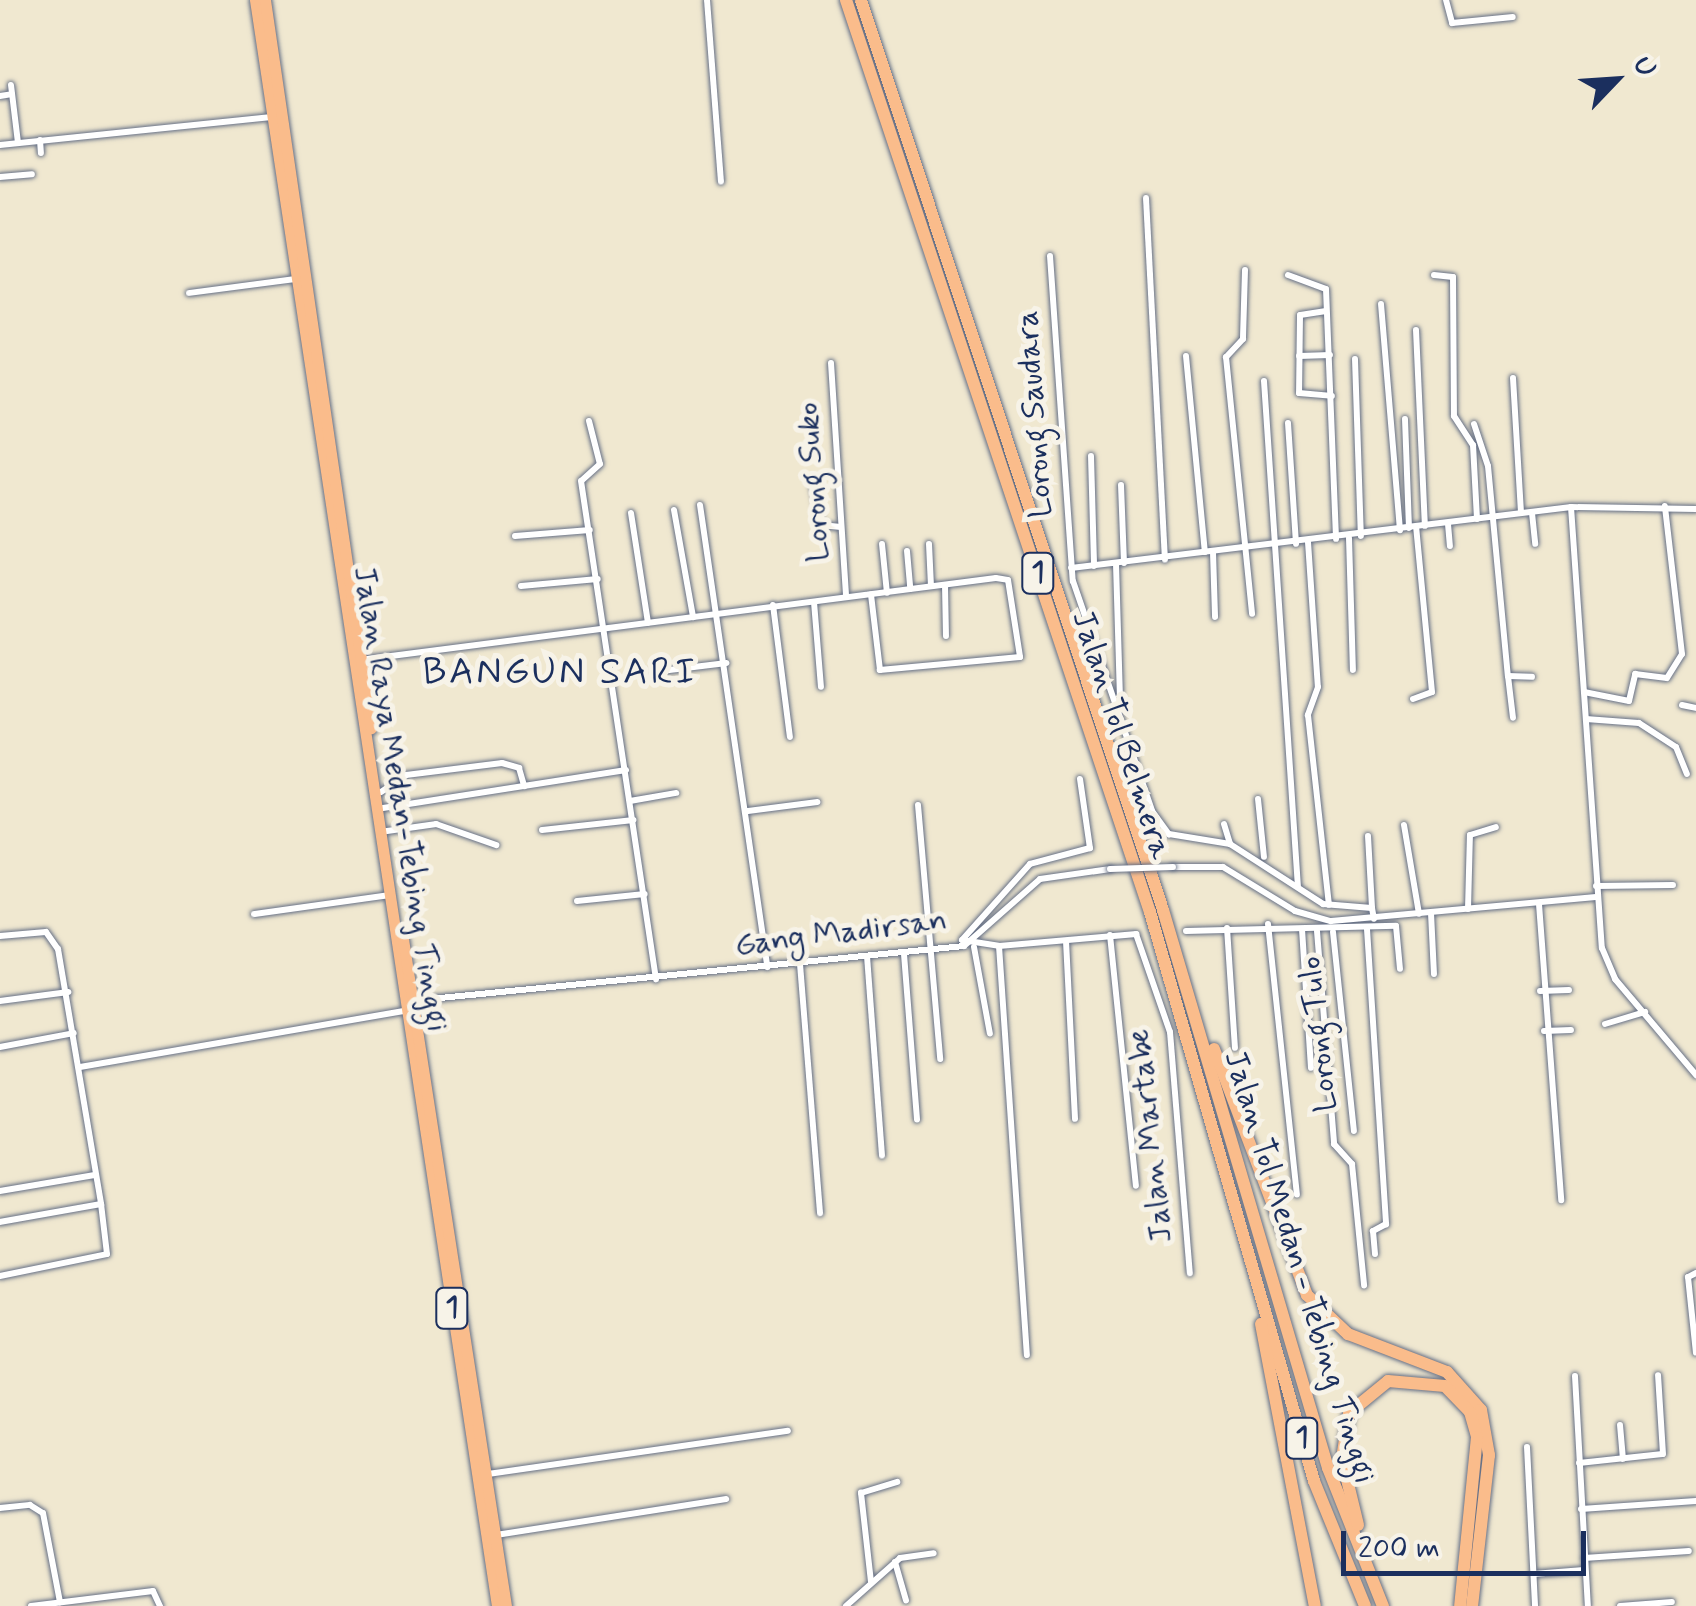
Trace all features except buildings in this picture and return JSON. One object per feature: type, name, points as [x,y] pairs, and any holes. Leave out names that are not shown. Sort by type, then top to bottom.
[{"type":"highway","name":"Jalan Raya Medan-Tebing Tinggi","points":[[255,0],[497,1606]]},
{"type":"highway","name":"Jalan Raya Medan-Tebing Tinggi","points":[[264,0],[381,792],[389,896],[488,1474],[506,1606]]},
{"type":"highway","name":"Jalan Tol Belmera","points":[[846,0],[1144,895],[1251,1265]]},
{"type":"highway","name":"Jalan Tol Belmera","points":[[861,0],[1190,997]]},
{"type":"highway","points":[[1190,997],[1307,1296],[1348,1334],[1448,1372],[1481,1410],[1488,1471],[1472,1606]]},
{"type":"highway","name":"Jalan Tol Medan - Tebing Tinggi","points":[[1190,997],[1328,1468],[1384,1606]]},
{"type":"highway","points":[[1251,1265],[1315,1606]]},
{"type":"highway","name":"Jalan Tol Medan - Tebing Tinggi","points":[[1251,1265],[1314,1481],[1364,1606]]},
{"type":"highway","points":[[1384,1606],[1342,1442],[1366,1392],[1414,1378],[1454,1392],[1474,1424],[1460,1606]]},
{"type":"street","points":[[707,0],[721,181]]},
{"type":"street","points":[[1446,0],[1452,23],[1514,17]]},
{"type":"street","points":[[0,96],[11,90],[18,143]]},
{"type":"street","points":[[0,145],[273,117]]},
{"type":"street","points":[[40,140],[40,153]]},
{"type":"street","points":[[0,177],[32,174]]},
{"type":"street","points":[[1146,198],[1166,560]]},
{"type":"street","name":"Lorong Saudara","points":[[1050,256],[1071,568],[1160,826],[1230,844]]},
{"type":"street","points":[[1245,270],[1243,339],[1226,357],[1252,614]]},
{"type":"street","points":[[1288,275],[1323,282],[1330,355],[1336,538]]},
{"type":"street","points":[[1434,275],[1453,277],[1454,416],[1473,445],[1477,519]]},
{"type":"street","points":[[189,293],[296,279]]},
{"type":"street","points":[[1381,304],[1432,692],[1413,699]]},
{"type":"street","points":[[1326,311],[1300,315],[1300,396],[1332,396]]},
{"type":"street","points":[[1412,528],[1416,330]]},
{"type":"street","points":[[1299,356],[1330,355]]},
{"type":"street","points":[[1186,356],[1215,617]]},
{"type":"street","points":[[1355,359],[1361,536]]},
{"type":"street","name":"Lorong Suko","points":[[831,363],[846,597]]},
{"type":"street","points":[[1513,378],[1521,513]]},
{"type":"street","points":[[1264,380],[1280,708],[1298,888]]},
{"type":"street","points":[[1405,419],[1412,528]]},
{"type":"street","points":[[589,421],[600,464],[580,477],[656,979]]},
{"type":"street","points":[[1288,423],[1296,544]]},
{"type":"street","points":[[1474,424],[1488,466],[1488,519],[1513,718]]},
{"type":"street","points":[[1091,456],[1094,566]]},
{"type":"street","points":[[1120,709],[1121,484]]},
{"type":"street","points":[[813,485],[823,527],[840,528]]},
{"type":"street","points":[[700,505],[768,967]]},
{"type":"street","points":[[1071,568],[1270,548],[1571,506],[1696,510]]},
{"type":"street","points":[[1571,506],[1596,897],[1608,964],[1696,1074]]},
{"type":"street","points":[[1584,692],[1632,700],[1633,676],[1668,678],[1686,636],[1664,506]]},
{"type":"street","points":[[674,510],[693,616]]},
{"type":"street","points":[[631,513],[648,623]]},
{"type":"street","points":[[1532,513],[1535,544]]},
{"type":"street","points":[[1448,524],[1450,546]]},
{"type":"street","points":[[515,536],[590,530]]},
{"type":"street","points":[[1349,538],[1353,670]]},
{"type":"street","points":[[1308,542],[1318,687],[1308,715],[1328,905]]},
{"type":"street","points":[[882,544],[887,593]]},
{"type":"street","points":[[929,544],[931,586]]},
{"type":"street","points":[[907,551],[910,590]]},
{"type":"street","points":[[520,586],[598,579]]},
{"type":"street","points":[[359,660],[773,605],[931,586],[1008,580],[1020,657],[880,670],[871,594]]},
{"type":"street","points":[[945,586],[946,636]]},
{"type":"street","points":[[814,602],[821,686]]},
{"type":"street","points":[[773,605],[790,737]]},
{"type":"street","points":[[653,672],[726,663]]},
{"type":"street","points":[[1508,676],[1532,677]]},
{"type":"street","points":[[1682,705],[1696,708]]},
{"type":"street","points":[[1586,719],[1639,723],[1676,747],[1688,774]]},
{"type":"street","points":[[381,792],[406,775],[502,763],[519,768],[524,786]]},
{"type":"street","points":[[383,808],[626,770]]},
{"type":"street","points":[[1080,779],[1090,848],[1030,864],[962,936],[964,946],[999,946],[1110,935],[1136,1186]]},
{"type":"street","points":[[630,801],[676,793]]},
{"type":"street","points":[[1258,798],[1264,858]]},
{"type":"street","points":[[748,812],[817,802]]},
{"type":"street","points":[[918,805],[940,1059]]},
{"type":"street","points":[[542,830],[633,820]]},
{"type":"street","points":[[383,832],[436,824],[496,845]]},
{"type":"street","points":[[1224,824],[1230,844],[1264,858],[1298,888],[1328,905],[1372,908]]},
{"type":"street","points":[[1404,824],[1419,914]]},
{"type":"street","points":[[1468,909],[1470,835],[1496,827]]},
{"type":"street","points":[[1368,836],[1374,919]]},
{"type":"street","name":"Gang Madirsan","points":[[80,1067],[407,1004],[964,946],[1040,880],[1110,869],[1223,867],[1316,918],[1374,919],[1596,897]]},
{"type":"street","points":[[1596,886],[1673,885]]},
{"type":"street","points":[[577,901],[645,894]]},
{"type":"street","points":[[254,914],[389,896]]},
{"type":"street","points":[[1540,904],[1540,992],[1561,1200]]},
{"type":"street","points":[[1431,913],[1434,974]]},
{"type":"street","points":[[1395,916],[1400,969]]},
{"type":"street","points":[[1186,931],[1268,924],[1333,932],[1396,926]]},
{"type":"street","points":[[1268,924],[1297,1194]]},
{"type":"street","points":[[1226,928],[1235,1048]]},
{"type":"street","points":[[1302,929],[1311,1068]]},
{"type":"street","points":[[1367,929],[1386,1224],[1374,1231],[1375,1254]]},
{"type":"street","points":[[1316,931],[1334,1144],[1352,1164],[1364,1285]]},
{"type":"street","name":"Lorong Tulo","points":[[1333,932],[1354,1130]]},
{"type":"street","points":[[0,936],[53,934],[68,992],[107,1254],[0,1276]]},
{"type":"street","name":"Jalan Martabe","points":[[1110,935],[1138,936],[1170,1032],[1190,1273]]},
{"type":"street","points":[[1066,942],[1076,1119]]},
{"type":"street","points":[[974,946],[990,1034]]},
{"type":"street","points":[[999,946],[1027,1355]]},
{"type":"street","points":[[904,954],[918,1120]]},
{"type":"street","points":[[867,956],[882,1154]]},
{"type":"street","points":[[800,964],[820,1213]]},
{"type":"street","points":[[1540,992],[1569,990]]},
{"type":"street","points":[[0,1001],[68,992]]},
{"type":"street","points":[[1605,1024],[1645,1012]]},
{"type":"street","points":[[1544,1030],[1571,1030]]},
{"type":"street","points":[[0,1047],[74,1033]]},
{"type":"street","points":[[0,1191],[95,1175]]},
{"type":"street","points":[[0,1222],[100,1204]]},
{"type":"street","points":[[1696,1273],[1688,1278],[1696,1353]]},
{"type":"street","points":[[1579,1463],[1666,1450],[1658,1375]]},
{"type":"street","points":[[1575,1376],[1588,1606]]},
{"type":"street","points":[[1620,1426],[1623,1459]]},
{"type":"street","points":[[488,1474],[788,1431]]},
{"type":"street","points":[[1528,1447],[1534,1606]]},
{"type":"street","points":[[871,1582],[861,1493],[897,1482]]},
{"type":"street","points":[[496,1535],[726,1498]]},
{"type":"street","points":[[1581,1509],[1696,1501]]},
{"type":"street","points":[[0,1508],[30,1504],[42,1513],[60,1602]]},
{"type":"street","points":[[1584,1558],[1689,1551]]},
{"type":"street","points":[[846,1606],[896,1562],[934,1552]]},
{"type":"street","points":[[896,1562],[906,1600]]},
{"type":"street","points":[[1532,1574],[1584,1570]]},
{"type":"street","points":[[31,1606],[153,1592],[160,1606]]},
{"type":"street","points":[[1620,1606],[1672,1602]]},
{"type":"district","name":"BANGUN SARI","points":[[560,673]]}]
